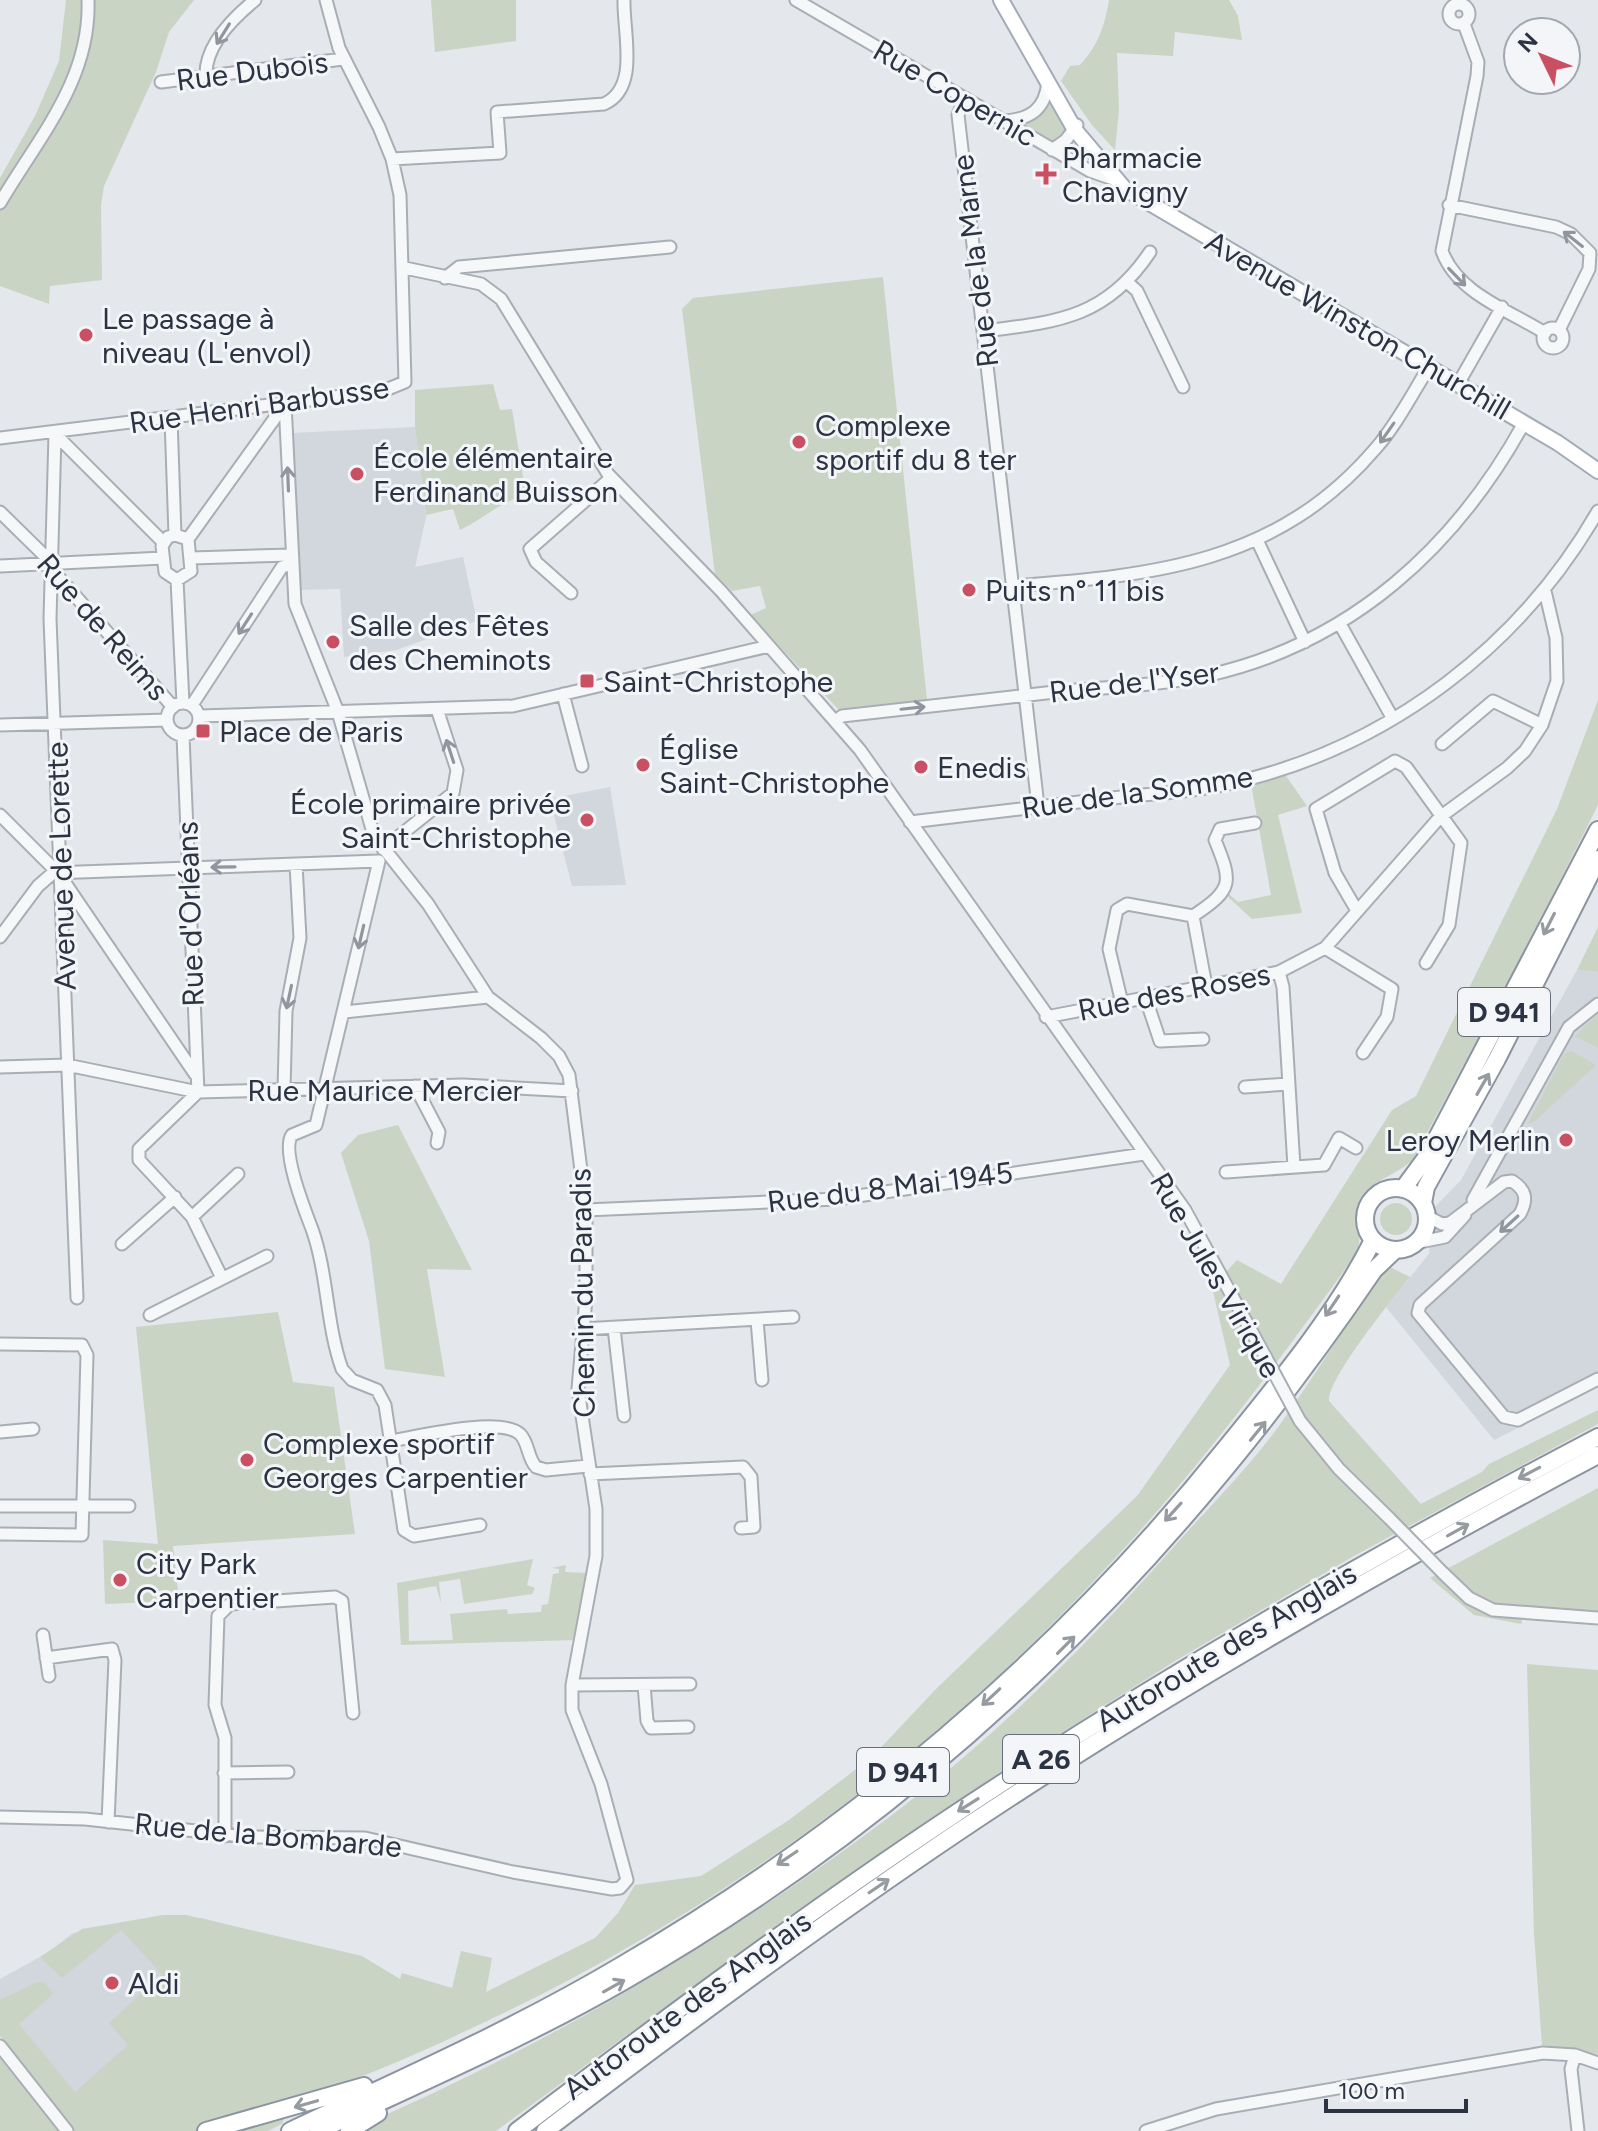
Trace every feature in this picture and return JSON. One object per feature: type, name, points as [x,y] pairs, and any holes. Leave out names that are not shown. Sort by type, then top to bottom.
[{"type":"highway","name":"D 941","points":[[1403,1189],[1428,1155],[1458,1100],[1598,830]]},
{"type":"highway","name":"D 941","points":[[1425,1210],[1426,1187],[1497,1059],[1598,859]]},
{"type":"highway","points":[[1403,1189],[1425,1210],[1426,1226],[1415,1243],[1395,1250],[1373,1240],[1365,1222],[1370,1203],[1384,1191],[1403,1189]]},
{"type":"highway","name":"D 941","points":[[318,2131],[617,1969],[720,1904],[819,1837],[973,1713],[1104,1587],[1184,1499],[1324,1317],[1373,1240]]},
{"type":"highway","name":"D 941","points":[[290,2131],[529,2032],[624,1981],[729,1916],[829,1847],[960,1743],[1096,1615],[1194,1510],[1265,1423],[1374,1270],[1395,1250]]},
{"type":"highway","name":"Autoroute des Anglais","points":[[517,2131],[758,1951],[947,1819],[1281,1611],[1598,1437]]},
{"type":"highway","name":"Autoroute des Anglais","points":[[545,2131],[792,1946],[960,1831],[1125,1725],[1294,1622],[1598,1455]]},
{"type":"highway","name":"D 941","points":[[206,2131],[411,2080]]},
{"type":"highway","name":"D 941","points":[[349,2131],[411,2080]]},
{"type":"main road","name":"Avenue Winston Churchill","points":[[1001,0],[1076,126],[1116,180],[1558,443],[1598,471]]},
{"type":"main road","name":"Avenue Winston Churchill","points":[[1076,126],[1158,207]]},
{"type":"main road","points":[[1116,180],[1123,180],[1147,195]]},
{"type":"main road","name":"Avenue Winston Churchill","points":[[1558,443],[1598,462]]},
{"type":"street","points":[[0,203],[74,80],[85,43],[88,0]]},
{"type":"street","points":[[206,77],[205,63],[233,18],[255,0]]},
{"type":"street","points":[[326,0],[343,59],[392,159],[400,195],[405,268]]},
{"type":"street","points":[[392,159],[500,153],[497,112],[604,104],[616,98],[623,91],[627,74],[624,0]]},
{"type":"street","name":"Rue Copernic","points":[[796,0],[1052,150],[1104,178],[1116,180]]},
{"type":"street","points":[[1464,24],[1478,62],[1477,76],[1442,251],[1449,271],[1461,283],[1545,333]]},
{"type":"street","name":"Rue Dubois","points":[[161,82],[343,59]]},
{"type":"street","points":[[1005,121],[1032,115],[1046,97],[1048,81]]},
{"type":"street","name":"Rue de la Marne","points":[[965,98],[958,115],[1038,806]]},
{"type":"street","points":[[1052,150],[1076,126]]},
{"type":"street","points":[[1449,205],[1556,227],[1571,234],[1590,253],[1589,269],[1559,330],[1562,341],[1555,347],[1545,342],[1545,333]]},
{"type":"street","points":[[445,278],[459,267],[670,247]]},
{"type":"street","points":[[984,331],[1073,317],[1109,298],[1127,282],[1150,252]]},
{"type":"street","name":"Rue Jules Virique","points":[[405,268],[481,284],[501,299],[611,478],[837,720],[1185,1210],[1300,1421],[1339,1469],[1469,1598],[1493,1610],[1598,1618]]},
{"type":"street","name":"Rue Henri Barbusse","points":[[0,438],[55,434],[383,391],[405,382],[405,268]]},
{"type":"street","points":[[1127,282],[1137,291],[1183,387]]},
{"type":"street","points":[[1458,384],[1502,307]]},
{"type":"street","points":[[1545,333],[1553,328],[1559,330]]},
{"type":"street","points":[[1013,586],[1171,568],[1197,563],[1257,540],[1326,497],[1352,473],[1377,447],[1429,367]]},
{"type":"street","points":[[177,580],[191,571],[188,539],[285,403]]},
{"type":"street","name":"Chemin du Paradis","points":[[285,403],[295,604],[338,712],[371,829],[383,855],[428,904],[488,997],[559,1056],[572,1091],[586,1210],[586,1298],[578,1389],[596,1509],[596,1556],[572,1685],[576,1724],[601,1784],[621,1851],[626,1883]]},
{"type":"street","points":[[171,418],[175,535]]},
{"type":"street","name":"Rue de l'Yser","points":[[837,720],[842,716],[1206,675],[1305,642],[1340,624],[1389,590],[1448,535],[1482,493],[1524,423]]},
{"type":"street","points":[[55,434],[163,542],[165,572],[177,580]]},
{"type":"street","name":"Avenue de Lorette","points":[[55,434],[50,619],[77,1298]]},
{"type":"street","points":[[571,593],[536,562],[530,549],[611,478]]},
{"type":"street","name":"Rue de la Somme","points":[[910,822],[1237,782],[1307,759],[1393,719],[1459,675],[1545,591],[1598,511]]},
{"type":"street","name":"Rue de Reims","points":[[0,512],[52,563],[56,574],[183,705]]},
{"type":"street","points":[[163,542],[175,535],[188,539]]},
{"type":"street","points":[[1257,540],[1305,642]]},
{"type":"street","points":[[0,566],[163,558]]},
{"type":"street","points":[[192,558],[292,559]]},
{"type":"street","points":[[0,725],[167,720],[183,705],[282,567],[292,559]]},
{"type":"street","points":[[177,580],[183,705]]},
{"type":"street","name":"Rue des Roses","points":[[1046,1017],[1279,972],[1325,948],[1356,909],[1440,817],[1507,768],[1525,751],[1542,725],[1557,681],[1556,638],[1545,591]]},
{"type":"street","points":[[1340,624],[1393,719]]},
{"type":"street","points":[[183,705],[200,716],[513,706],[769,646]]},
{"type":"street","points":[[563,694],[582,766]]},
{"type":"street","points":[[1442,744],[1493,701],[1542,725]]},
{"type":"street","points":[[437,709],[457,770],[453,793],[383,855],[318,1119],[311,1130],[292,1135],[288,1145],[298,1194],[318,1247],[342,1369],[352,1380],[372,1386],[379,1393],[402,1521],[409,1534],[480,1525]]},
{"type":"street","points":[[167,720],[174,733],[183,736],[194,732],[200,716]]},
{"type":"street","name":"Rue d'Orléans","points":[[183,736],[198,1092]]},
{"type":"street","points":[[1356,909],[1335,873],[1316,809],[1395,761],[1406,767],[1461,843],[1449,925],[1426,963]]},
{"type":"street","points":[[0,815],[59,874],[196,1075]]},
{"type":"street","points":[[1122,1003],[1109,949],[1117,910],[1127,904],[1193,916],[1210,905],[1226,886],[1229,876],[1215,840],[1220,829],[1255,823]]},
{"type":"street","points":[[0,937],[38,886],[50,875],[296,864],[383,855]]},
{"type":"street","points":[[284,1090],[286,1011],[300,938],[296,864]]},
{"type":"street","points":[[1193,916],[1206,986]]},
{"type":"street","points":[[1325,948],[1392,989],[1387,1017],[1363,1053]]},
{"type":"street","points":[[1279,972],[1283,987],[1294,1167]]},
{"type":"street","points":[[344,1012],[488,997]]},
{"type":"street","points":[[1146,999],[1160,1041],[1203,1039]]},
{"type":"street","points":[[1415,1243],[1445,1237],[1454,1231],[1569,1027],[1598,1004]]},
{"type":"street","name":"Rue Maurice Mercier","points":[[0,1067],[67,1065],[198,1092],[415,1086],[572,1091]]},
{"type":"street","points":[[1245,1087],[1288,1084]]},
{"type":"street","points":[[415,1086],[439,1132],[437,1143]]},
{"type":"street","points":[[198,1092],[139,1149],[139,1160],[192,1217],[222,1278]]},
{"type":"street","points":[[1226,1172],[1324,1165],[1339,1138],[1356,1148]]},
{"type":"street","name":"Rue du 8 Mai 1945","points":[[586,1210],[837,1199],[1144,1154]]},
{"type":"street","points":[[192,1217],[238,1174]]},
{"type":"street","points":[[1425,1210],[1442,1224],[1450,1223],[1469,1205],[1504,1182],[1519,1186],[1526,1200],[1520,1214],[1420,1305],[1418,1313],[1504,1417],[1518,1420],[1598,1379]]},
{"type":"street","points":[[122,1244],[175,1197]]},
{"type":"street","points":[[150,1315],[267,1256]]},
{"type":"street","points":[[582,1329],[793,1317]]},
{"type":"street","points":[[757,1320],[762,1380]]},
{"type":"street","points":[[614,1328],[624,1416]]},
{"type":"street","points":[[0,1343],[82,1345],[86,1349],[82,1535],[0,1534]]},
{"type":"street","points":[[390,1441],[455,1430],[506,1428],[523,1437],[536,1467],[546,1470],[743,1467],[751,1477],[754,1527],[741,1528]]},
{"type":"street","points":[[0,1431],[33,1429]]},
{"type":"street","points":[[0,1506],[129,1506]]},
{"type":"street","points":[[225,1836],[225,1738],[215,1705],[218,1616],[230,1604],[335,1597],[342,1601],[353,1713]]},
{"type":"street","points":[[43,1635],[49,1676]]},
{"type":"street","points":[[46,1658],[112,1649],[115,1660],[108,1822]]},
{"type":"street","points":[[572,1685],[690,1684]]},
{"type":"street","points":[[644,1685],[647,1721],[651,1728],[688,1727]]},
{"type":"street","points":[[224,1773],[288,1772]]},
{"type":"street","name":"Rue de la Bombarde","points":[[0,1817],[108,1822],[225,1836],[365,1838],[529,1875],[612,1889],[626,1883]]},
{"type":"street","points":[[0,2046],[67,2131]]},
{"type":"street","points":[[1146,2131],[1231,2107],[1543,2053],[1575,2055],[1598,2063]]},
{"type":"street","points":[[1575,2055],[1571,2069],[1578,2131]]},
{"type":"shaded area","name":"École élémentaire Ferdinand Buisson","points":[[415,427],[426,517],[415,567],[463,557],[477,621],[396,650],[344,657],[340,589],[298,590],[292,433]]},
{"type":"shaded area","name":"École primaire privée Saint-Christophe","points":[[610,787],[626,885],[572,886],[550,799]]},
{"type":"shaded area","points":[[1577,970],[1598,972],[1598,1387],[1494,1440],[1386,1307],[1429,1254],[1434,1208],[1461,1180]]},
{"type":"shaded area","points":[[202,1918],[268,1935],[75,2093],[0,2002],[0,1979],[47,1953],[73,1933]]},
{"type":"green space","points":[[66,0],[194,0],[169,32],[156,72],[104,186],[101,205],[102,280],[50,286],[49,304],[0,286],[0,178],[35,116],[59,61]]},
{"type":"green space","points":[[431,0],[516,0],[516,41],[435,52]]},
{"type":"green space","points":[[1109,0],[1229,0],[1238,16],[1242,40],[1175,32],[1173,56],[1117,53],[1119,110],[1115,150],[1092,125],[1061,81],[1070,66],[1080,65],[1092,50],[1103,27]]},
{"type":"green space","points":[[1049,103],[1054,103],[1069,132],[1051,146],[1023,127],[1042,114]]},
{"type":"green space","name":"Complexe sportif du 8 ter","points":[[883,277],[927,700],[838,709],[750,615],[766,608],[760,586],[732,591],[715,574],[682,309],[693,298]]},
{"type":"green space","points":[[493,384],[500,410],[512,409],[526,495],[508,501],[460,530],[453,509],[426,515],[415,427],[415,390]]},
{"type":"green space","points":[[1598,700],[1598,805],[1520,960],[1413,1159],[1371,1187],[1361,1198],[1358,1210],[1359,1245],[1351,1261],[1263,1380],[1171,1495],[1037,1639],[965,1706],[810,1830],[643,1939],[557,1986],[448,2039],[359,2077],[291,2101],[282,2124],[268,2131],[0,2131],[0,2057],[25,2089],[37,2083],[0,2036],[0,2000],[37,1982],[44,1982],[53,1994],[19,2024],[75,2092],[128,2045],[109,2023],[162,1974],[121,1930],[62,1978],[40,1957],[82,1929],[163,1915],[186,1915],[362,1956],[400,1979],[402,1973],[452,1988],[461,1951],[492,1958],[486,1992],[595,1938],[618,1913],[635,1885],[701,1876],[789,1820],[872,1757],[936,1689],[1137,1496],[1230,1365],[1212,1287],[1237,1260],[1281,1284],[1392,1110],[1416,1096],[1557,809]]},
{"type":"green space","points":[[1284,773],[1307,806],[1278,815],[1302,913],[1252,919],[1227,896],[1229,894],[1238,902],[1271,895],[1251,784]]},
{"type":"green space","points":[[1598,927],[1598,972],[1577,970]]},
{"type":"green space","points":[[1598,1014],[1598,1048],[1575,1036]]},
{"type":"green space","points":[[1571,1051],[1596,1065],[1535,1121],[1528,1123],[1564,1054]]},
{"type":"green space","points":[[398,1125],[472,1270],[427,1269],[445,1377],[385,1369],[369,1241],[341,1153],[358,1135]]},
{"type":"green space","points":[[1396,1203],[1408,1207],[1412,1219],[1408,1231],[1396,1235],[1384,1231],[1380,1219],[1384,1207]]},
{"type":"green space","points":[[1390,1267],[1410,1277],[1350,1357],[1331,1390],[1329,1401],[1421,1504],[1482,1472],[1489,1464],[1598,1410],[1598,1424],[1352,1557],[1175,1661],[1009,1766],[788,1917],[496,2131],[348,2131],[490,2066],[627,1991],[694,1951],[825,1864],[928,1787],[1041,1687],[1232,1484],[1281,1423],[1375,1281]]},
{"type":"green space","name":"Complexe sportif Georges Carpentier","points":[[278,1312],[293,1382],[334,1387],[355,1534],[173,1546],[179,1601],[105,1604],[103,1540],[158,1544],[136,1327]]},
{"type":"green space","points":[[1598,1488],[1598,1611],[1526,1607],[1521,1624],[1474,1615],[1430,1578]]},
{"type":"green space","points":[[533,1559],[527,1585],[535,1588],[532,1594],[464,1604],[460,1579],[439,1582],[441,1603],[436,1586],[408,1591],[409,1641],[453,1640],[450,1614],[507,1609],[508,1614],[541,1612],[542,1605],[548,1604],[553,1574],[559,1573],[559,1569],[552,1568],[566,1565],[565,1572],[588,1573],[575,1640],[401,1645],[397,1583]]},
{"type":"green space","points":[[1527,1664],[1598,1670],[1598,2054],[1542,2045],[1534,1934]]},
{"type":"place","name":"Pharmacie Chavigny","points":[[1046,174]]},
{"type":"place","name":"Le passage à niveau (L'envol)","points":[[86,335]]},
{"type":"place","name":"Complexe sportif du 8 ter","points":[[799,442]]},
{"type":"place","name":"École élémentaire Ferdinand Buisson","points":[[357,474]]},
{"type":"place","name":"Puits n° 11 bis","points":[[969,590]]},
{"type":"place","name":"Salle des Fêtes des Cheminots","points":[[333,642]]},
{"type":"place","name":"Saint-Christophe","points":[[587,681]]},
{"type":"place","name":"Place de Paris","points":[[203,731]]},
{"type":"place","name":"Église Saint-Christophe","points":[[643,765]]},
{"type":"place","name":"Enedis","points":[[921,767]]},
{"type":"place","name":"École primaire privée Saint-Christophe","points":[[587,820]]},
{"type":"place","name":"Leroy Merlin","points":[[1566,1140]]},
{"type":"place","name":"Complexe sportif Georges Carpentier","points":[[247,1460]]},
{"type":"place","name":"City Park Carpentier","points":[[120,1580]]},
{"type":"place","name":"Aldi","points":[[112,1983]]}]
